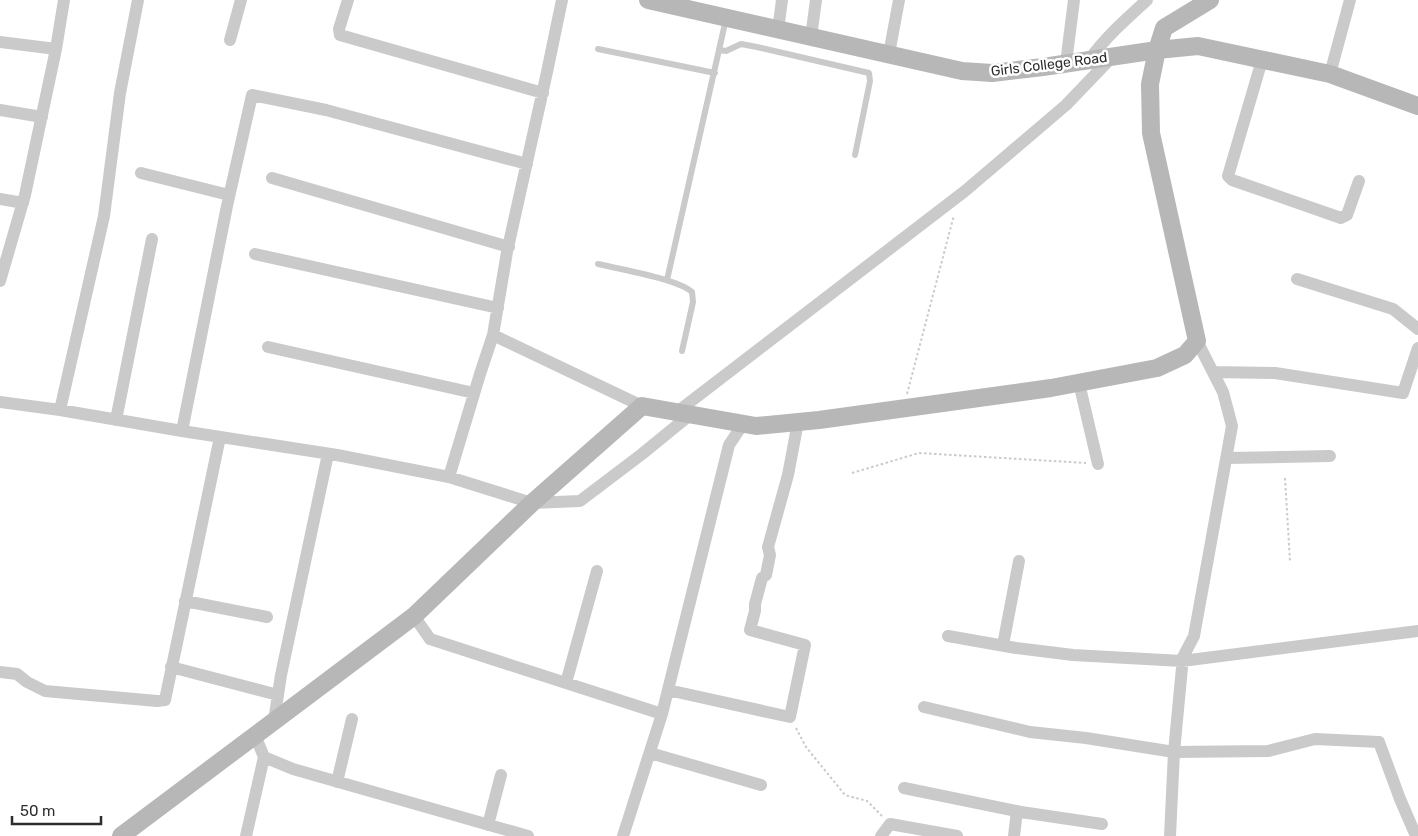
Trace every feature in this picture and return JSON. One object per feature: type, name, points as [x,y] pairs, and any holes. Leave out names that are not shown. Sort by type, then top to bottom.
[{"type":"street","points":[[0,281],[23,203],[56,49],[64,0]]},
{"type":"street","points":[[60,410],[104,216],[120,93],[138,0]]},
{"type":"street","points":[[230,40],[240,0]]},
{"type":"street","points":[[348,0],[339,29],[340,35],[543,93]]},
{"type":"street","points":[[449,477],[493,335],[508,247],[562,0]]},
{"type":"street","name":"Girls College Road","points":[[648,0],[691,5],[726,18],[962,71],[992,73],[1198,46],[1330,74],[1418,106]]},
{"type":"street","points":[[778,30],[782,0]]},
{"type":"street","points":[[811,37],[816,0]]},
{"type":"street","points":[[889,54],[899,0]]},
{"type":"street","points":[[1066,63],[1074,0]]},
{"type":"street","points":[[1089,60],[1114,30],[1147,0]]},
{"type":"street","points":[[1170,836],[1174,752],[1182,657],[1194,636],[1232,426],[1223,392],[1197,341],[1151,133],[1150,84],[1164,28],[1210,0]]},
{"type":"street","points":[[1330,74],[1350,0]]},
{"type":"street","points":[[0,42],[56,49]]},
{"type":"street","points":[[0,402],[328,454],[449,477],[532,503],[580,501],[642,454],[684,413],[959,196],[1066,105],[1113,56]]},
{"type":"street","points":[[1262,60],[1228,176],[1232,180],[1340,218],[1347,216],[1359,181]]},
{"type":"street","points":[[182,431],[229,195],[252,95],[326,110],[527,164]]},
{"type":"street","points":[[0,110],[42,116]]},
{"type":"street","points":[[141,173],[229,195]]},
{"type":"street","points":[[272,178],[508,247]]},
{"type":"street","points":[[0,199],[23,203]]},
{"type":"street","points":[[116,420],[152,239]]},
{"type":"street","points":[[255,254],[498,308]]},
{"type":"street","points":[[1297,279],[1393,309],[1418,329]]},
{"type":"street","points":[[493,335],[642,406],[756,426],[904,408],[1079,383],[1157,368],[1185,355],[1197,341]]},
{"type":"street","points":[[268,347],[474,393]]},
{"type":"street","points":[[1213,372],[1275,373],[1403,393],[1418,348]]},
{"type":"street","points":[[1079,383],[1098,464]]},
{"type":"street","points":[[121,836],[414,616],[532,503],[642,406]]},
{"type":"street","points":[[668,690],[790,716],[805,645],[750,630],[762,578],[766,575],[770,555],[768,548],[788,475],[798,422]]},
{"type":"street","points":[[624,836],[662,714],[729,444],[743,424]]},
{"type":"street","points":[[0,672],[17,674],[27,682],[45,691],[157,701],[165,700],[220,437]]},
{"type":"street","points":[[274,721],[281,675],[328,454]]},
{"type":"street","points":[[1226,458],[1330,456]]},
{"type":"street","points":[[1003,646],[1019,561]]},
{"type":"street","points":[[566,683],[597,571]]},
{"type":"street","points":[[185,601],[267,617]]},
{"type":"street","points":[[414,616],[430,639],[662,714]]},
{"type":"street","points":[[948,636],[1003,646],[1073,655],[1182,661],[1418,631]]},
{"type":"street","points":[[171,667],[278,695]]},
{"type":"street","points":[[924,708],[1030,732],[1086,738],[1174,752],[1268,751],[1315,739],[1379,742],[1416,836]]},
{"type":"street","points":[[337,782],[352,719]]},
{"type":"street","points":[[246,836],[264,757],[255,735]]},
{"type":"street","points":[[650,753],[761,785]]},
{"type":"street","points":[[264,757],[293,769],[488,825],[504,833],[528,836]]},
{"type":"street","points":[[488,825],[501,775]]},
{"type":"street","points":[[904,788],[1017,811],[1102,824]]},
{"type":"street","points":[[1014,836],[1017,811]]},
{"type":"street","points":[[881,836],[890,824],[957,836]]},
{"type":"lane","points":[[666,280],[715,73],[726,18]]},
{"type":"lane","points":[[720,50],[726,51],[741,44],[869,73],[870,81],[855,156]]},
{"type":"lane","points":[[598,49],[715,73]]},
{"type":"lane","points":[[598,264],[666,280],[688,288],[692,292],[693,302],[682,351]]},
{"type":"path","points":[[904,408],[959,196]]},
{"type":"path","points":[[852,474],[919,453],[1098,464]]},
{"type":"path","points":[[1285,478],[1290,562]]},
{"type":"path","points":[[790,716],[806,747],[846,795],[867,801],[890,824]]}]
